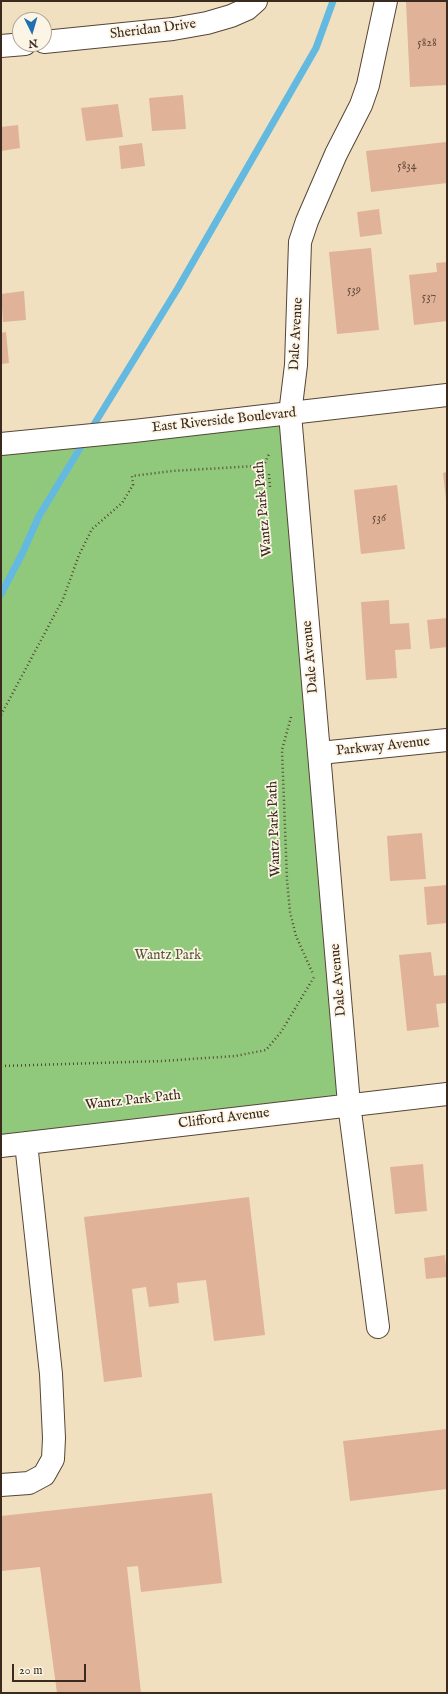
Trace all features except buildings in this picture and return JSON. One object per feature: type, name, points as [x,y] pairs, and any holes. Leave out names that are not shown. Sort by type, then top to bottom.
[{"type":"street","name":"Sheridan Drive","points":[[52,41],[174,29],[207,23],[231,16],[247,9],[256,1]]},
{"type":"street","name":"Dale Avenue","points":[[378,1327],[349,1104],[290,414],[296,365],[300,242],[336,154],[362,105],[368,85],[386,1]]},
{"type":"street","points":[[1,46],[12,45]]},
{"type":"street","name":"East Riverside Boulevard","points":[[1,444],[290,414],[447,395]]},
{"type":"street","name":"Parkway Avenue","points":[[320,753],[447,740]]},
{"type":"street","name":"Clifford Avenue","points":[[1,1146],[349,1104],[447,1094]]},
{"type":"street","points":[[1,1485],[29,1483],[44,1475],[53,1459],[54,1438],[51,1374],[26,1143]]},
{"type":"path","name":"Wantz Park Path","points":[[1,715],[63,599],[92,529],[122,503],[132,485],[132,476],[264,465],[269,454],[269,466]]},
{"type":"path","name":"Wantz Park Path","points":[[270,473],[270,487]]},
{"type":"path","name":"Wantz Park Path","points":[[292,714],[282,750],[286,880],[290,912],[296,936],[316,983]]},
{"type":"path","points":[[1,1066],[236,1056],[266,1050],[282,1032],[314,977]]},
{"type":"green space","name":"Wantz Park","points":[[290,414],[349,1104],[1,1146],[1,444]]},
{"type":"waterway","points":[[90,431],[178,288],[316,48],[333,1]]},
{"type":"waterway","points":[[1,594],[22,554],[39,516],[85,440]]}]
